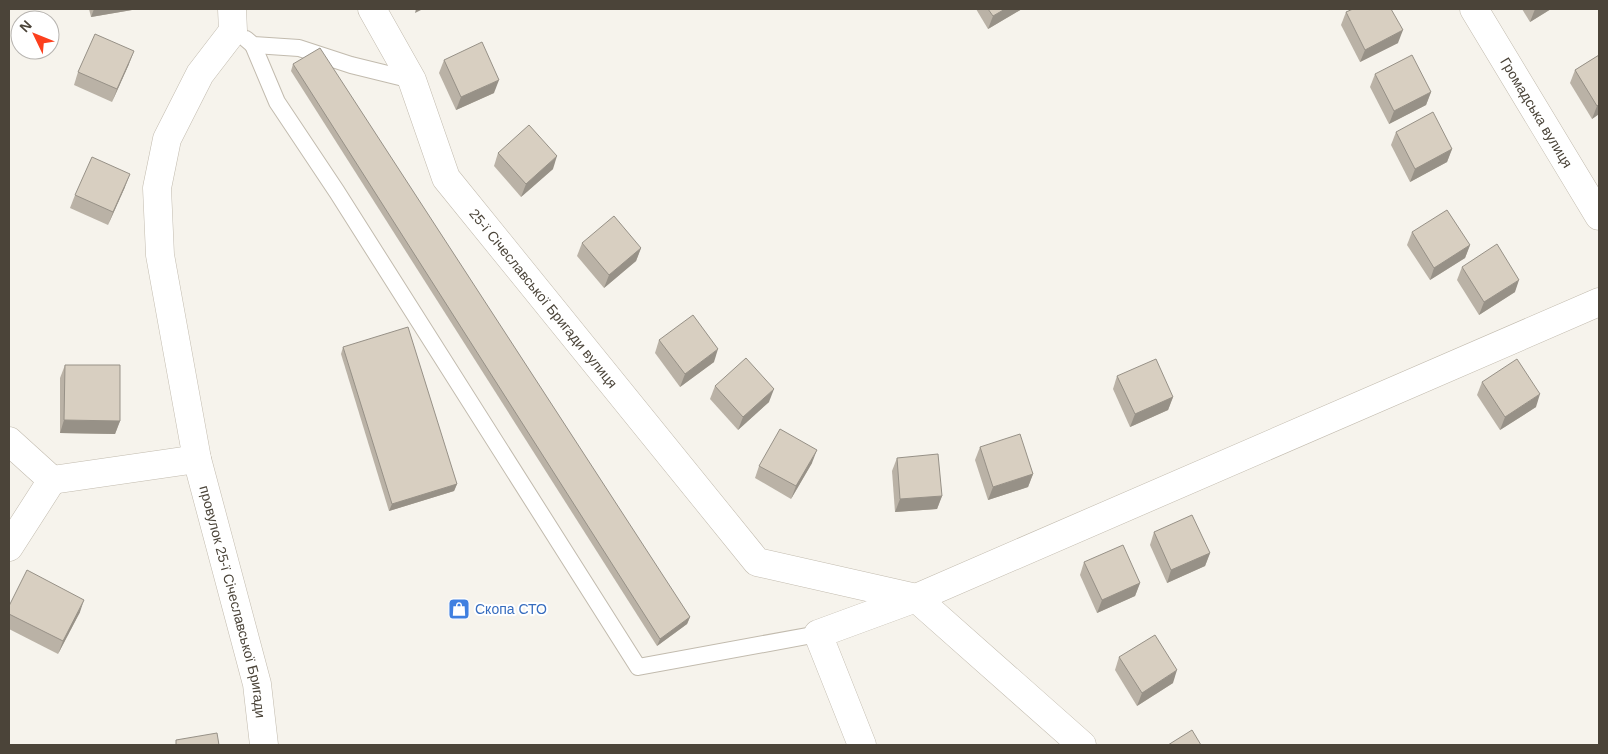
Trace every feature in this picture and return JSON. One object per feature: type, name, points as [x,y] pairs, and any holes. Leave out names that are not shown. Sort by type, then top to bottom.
[{"type":"street","name":"25-ї Січеславської Бригади вулиця","points":[[372,9],[412,80],[446,178],[757,562],[916,598]]},
{"type":"street","name":"Громадська вулиця","points":[[1474,9],[1599,216]]},
{"type":"street","points":[[9,547],[52,480],[197,459],[160,255],[157,188],[167,139],[200,74],[239,28]]},
{"type":"street","points":[[862,745],[818,634],[916,598],[1599,302]]},
{"type":"street","points":[[9,441],[52,480]]},
{"type":"street","name":"провулок 25-ї Січеславської Бригади","points":[[197,459],[257,684],[264,745]]},
{"type":"street","points":[[916,598],[1082,745]]},
{"type":"lane","points":[[239,28],[351,65],[412,80]]},
{"type":"lane","points":[[239,28],[277,102],[348,209],[638,667],[818,634]]},
{"type":"building","points":[[988,9],[1005,9],[993,16]]},
{"type":"building","points":[[1353,9],[1391,9],[1403,30],[1365,50],[1346,12]]},
{"type":"building","points":[[95,34],[134,51],[117,89],[78,72]]},
{"type":"building","points":[[482,42],[499,80],[461,97],[444,60]]},
{"type":"building","points":[[320,48],[690,617],[660,639],[293,64]]},
{"type":"building","points":[[1412,55],[1431,92],[1394,111],[1375,74]]},
{"type":"building","points":[[1599,55],[1599,104],[1597,106],[1575,70]]},
{"type":"building","points":[[1433,112],[1452,149],[1415,169],[1396,132]]},
{"type":"building","points":[[529,125],[557,156],[526,184],[498,153]]},
{"type":"building","points":[[92,157],[130,174],[113,212],[75,195]]},
{"type":"building","points":[[1447,210],[1470,245],[1434,268],[1412,232]]},
{"type":"building","points":[[614,216],[641,248],[609,275],[582,243]]},
{"type":"building","points":[[1497,244],[1519,280],[1484,302],[1462,267]]},
{"type":"building","points":[[693,315],[718,349],[685,374],[659,340]]},
{"type":"building","points":[[408,327],[457,484],[392,504],[343,347]]},
{"type":"building","points":[[746,358],[774,389],[743,417],[715,386]]},
{"type":"building","points":[[1156,359],[1173,397],[1135,414],[1117,376]]},
{"type":"building","points":[[1517,359],[1540,394],[1505,417],[1482,382]]},
{"type":"building","points":[[65,365],[120,365],[120,421],[64,420]]},
{"type":"building","points":[[780,429],[817,450],[796,486],[759,466]]},
{"type":"building","points":[[1020,434],[1033,474],[993,487],[980,447]]},
{"type":"building","points":[[938,454],[942,496],[900,499],[897,458]]},
{"type":"building","points":[[1192,515],[1210,553],[1171,570],[1154,532]]},
{"type":"building","points":[[1123,545],[1140,583],[1102,600],[1084,562]]},
{"type":"building","points":[[27,570],[84,600],[63,641],[9,614],[9,606]]},
{"type":"building","points":[[1155,635],[1177,670],[1142,693],[1119,657]]},
{"type":"building","points":[[1192,730],[1201,745],[1168,745]]},
{"type":"building","points":[[217,733],[219,745],[176,745],[176,740]]},
{"type":"place","name":"Скопа СТО","points":[[459,609]]}]
